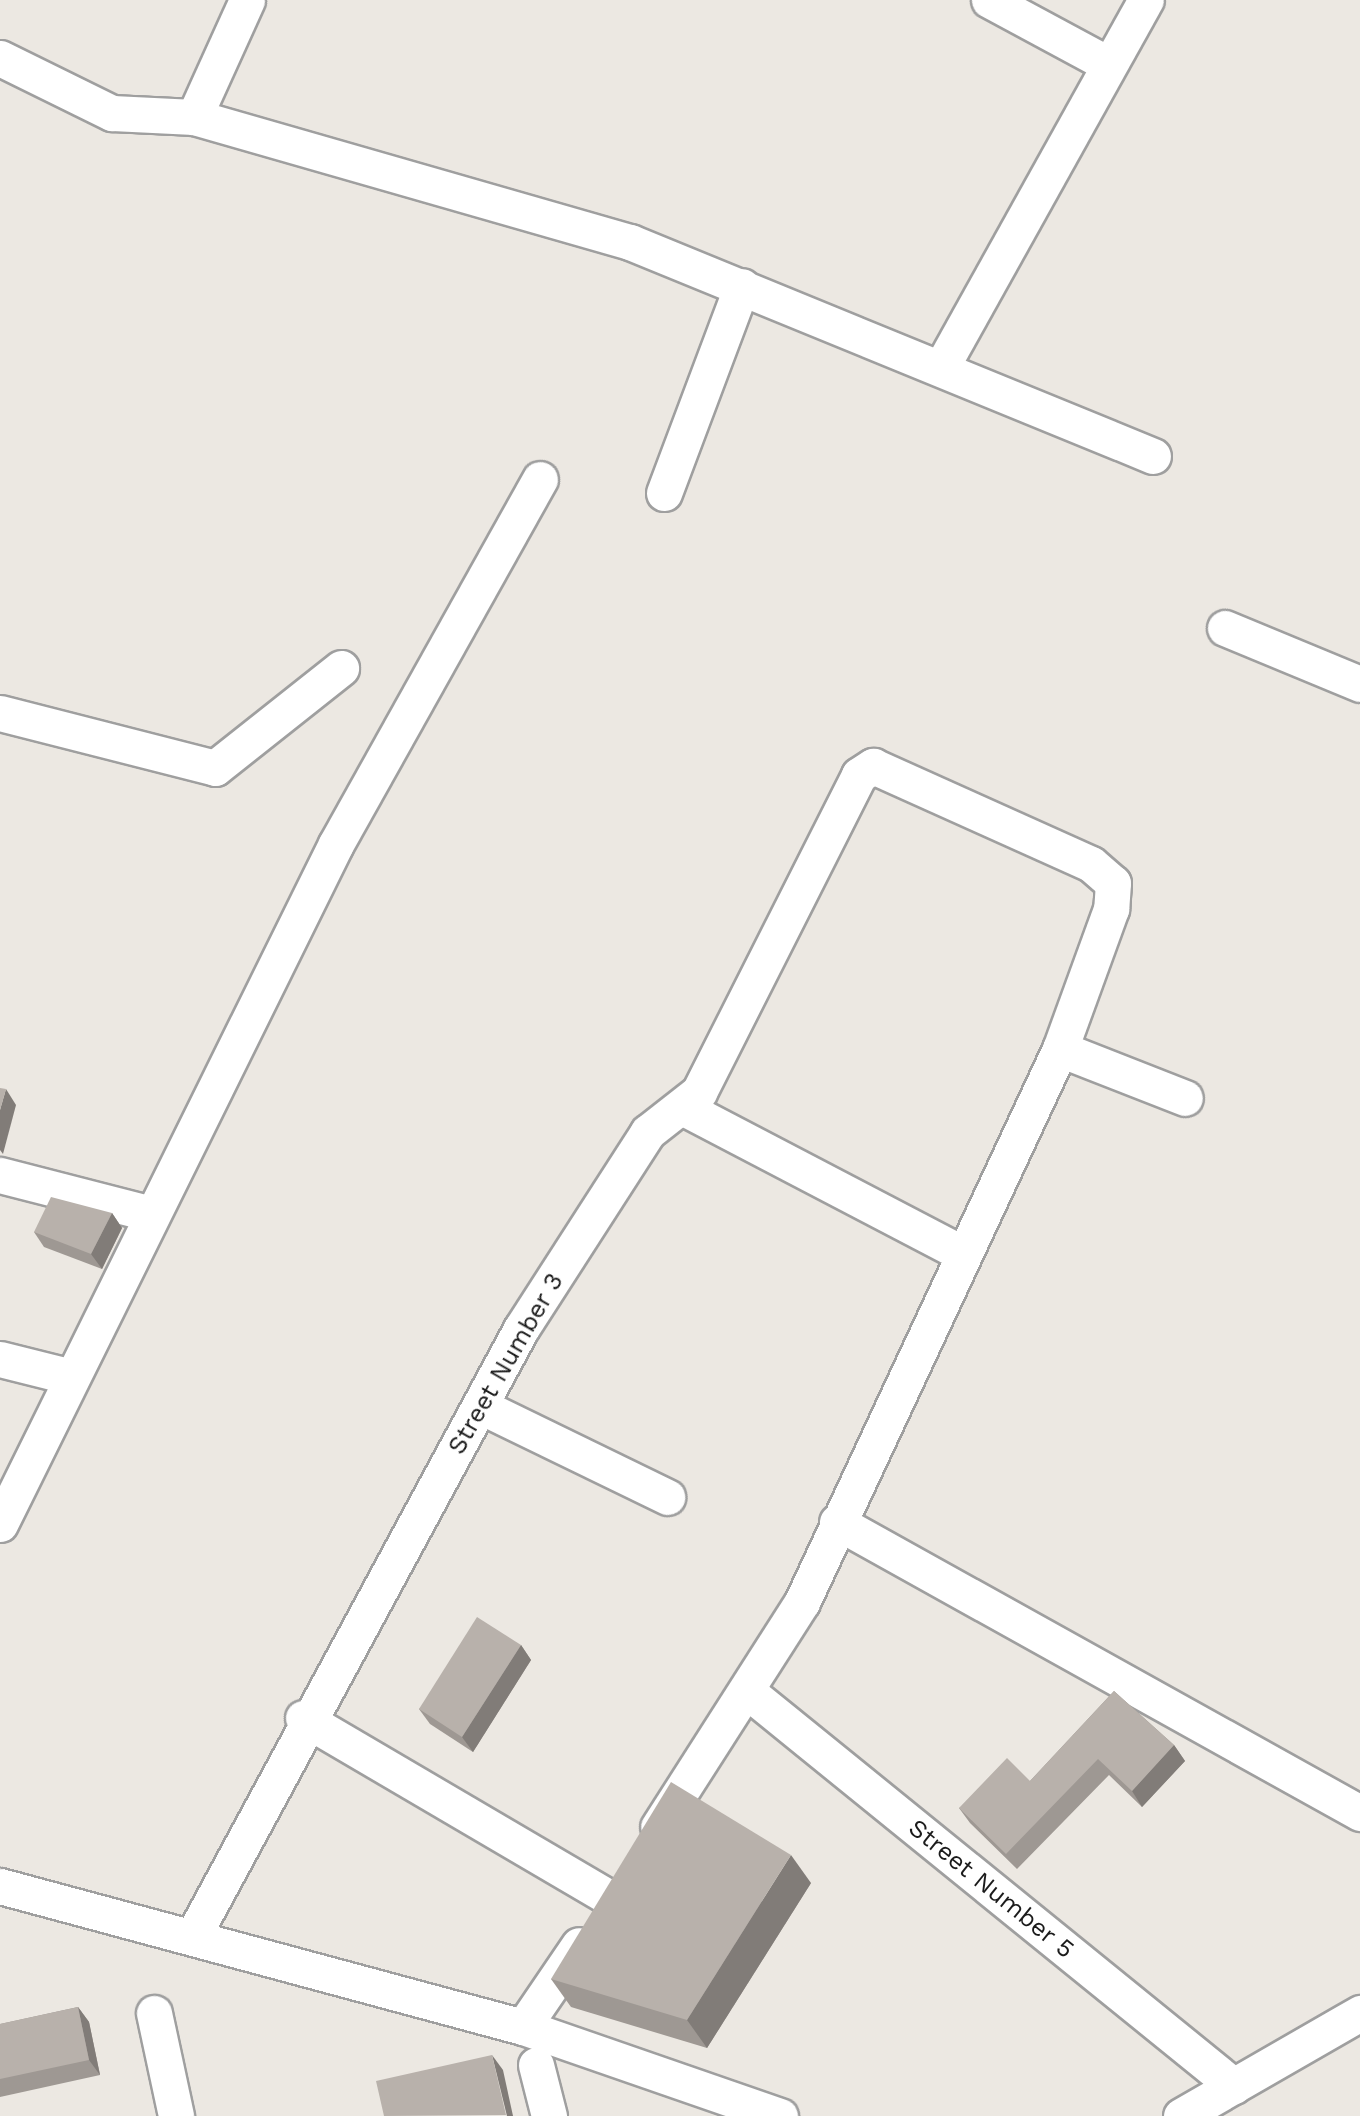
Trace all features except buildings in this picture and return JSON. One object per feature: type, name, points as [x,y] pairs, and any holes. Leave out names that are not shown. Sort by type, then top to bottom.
[{"type":"street","points":[[194,116],[248,0]]},
{"type":"street","points":[[989,0],[1104,62]]},
{"type":"street","points":[[942,366],[1104,62],[1146,0]]},
{"type":"street","points":[[0,58],[112,113],[194,116],[630,242],[942,366],[1154,456]]},
{"type":"street","points":[[664,492],[742,286]]},
{"type":"street","points":[[0,1524],[68,1376],[336,844],[540,479]]},
{"type":"street","points":[[1224,628],[1360,684]]},
{"type":"street","points":[[0,713],[215,768],[341,668]]},
{"type":"street","name":"Street Number 3","points":[[194,1934],[303,1718],[482,1408],[648,1132],[686,1108],[859,775],[873,766],[1091,864],[1113,883],[1060,1049]]},
{"type":"street","points":[[524,2027],[747,1692],[837,1522],[1060,1049],[1185,1098]]},
{"type":"street","points":[[686,1108],[961,1253]]},
{"type":"street","points":[[0,1175],[152,1214]]},
{"type":"street","points":[[0,1359],[68,1376]]},
{"type":"street","points":[[482,1408],[667,1497]]},
{"type":"street","points":[[837,1522],[1360,1813]]},
{"type":"street","name":"Street Number 5","points":[[747,1692],[1234,2086]]},
{"type":"street","points":[[303,1718],[611,1899]]},
{"type":"street","points":[[0,1886],[194,1934],[524,2027],[780,2116]]},
{"type":"street","points":[[154,2013],[176,2116]]},
{"type":"street","points":[[1181,2116],[1360,2013]]},
{"type":"street","points":[[536,2065],[549,2116]]}]
